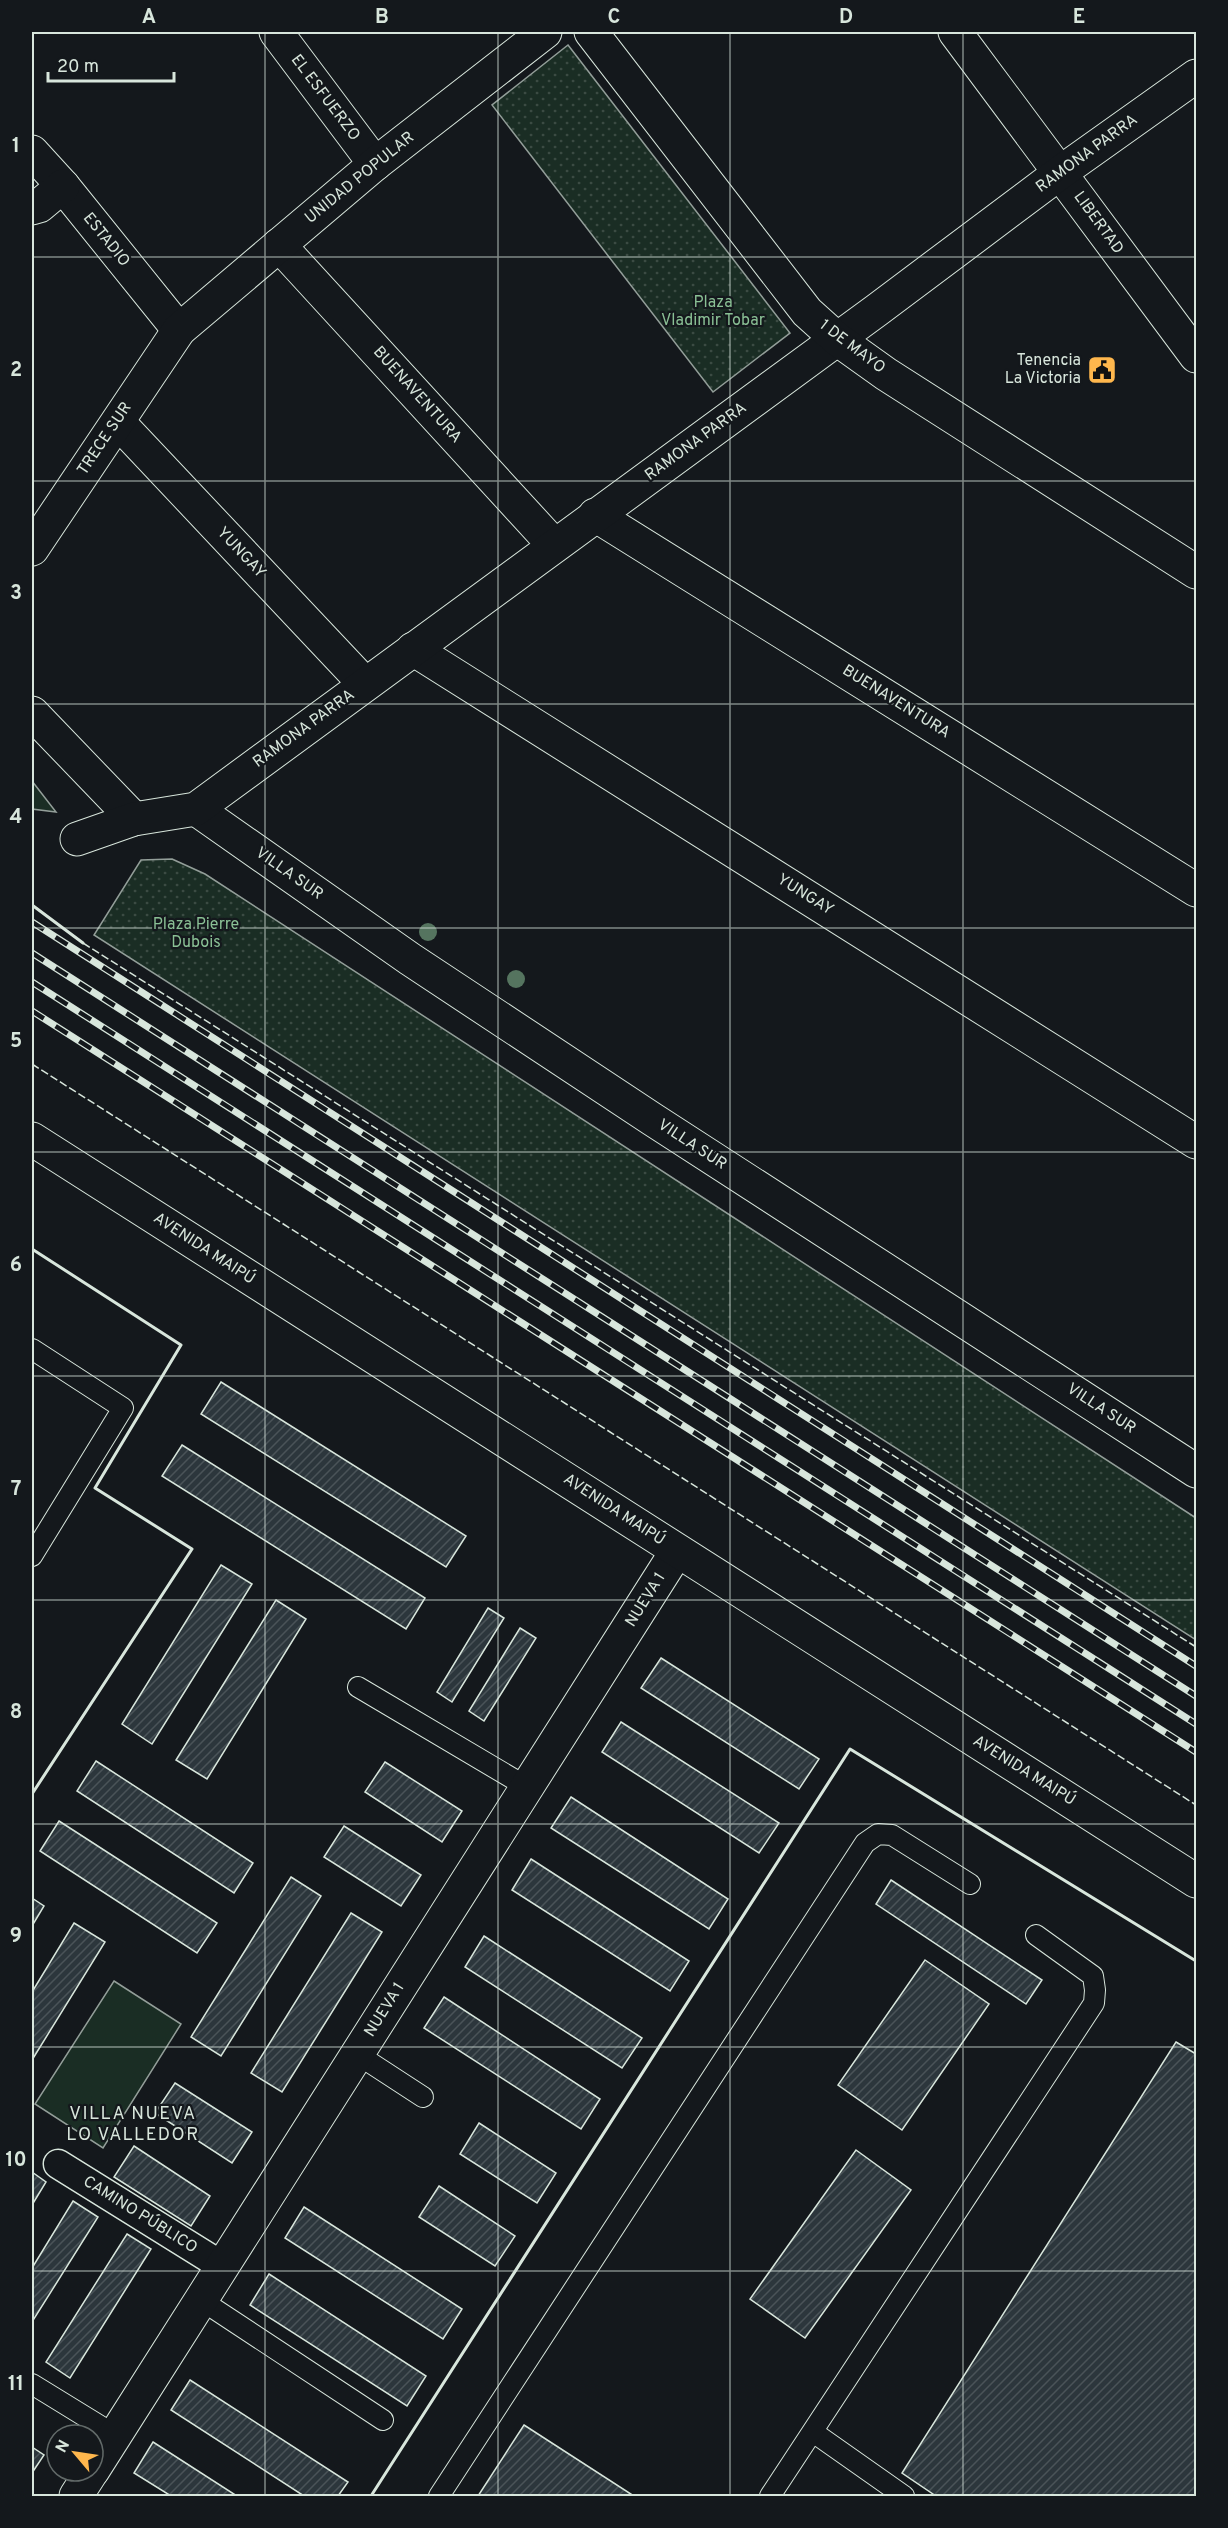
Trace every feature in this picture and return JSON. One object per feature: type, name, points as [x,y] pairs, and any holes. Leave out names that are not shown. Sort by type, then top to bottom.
[{"type":"street","name":"EL ESFUERZO","points":[[276,32],[375,164]]},
{"type":"street","name":"UNIDAD POPULAR","points":[[179,330],[375,164],[544,32]]},
{"type":"street","name":"1 DE MAYO","points":[[591,32],[786,287],[807,312],[837,339],[886,374],[1197,572]]},
{"type":"street","name":"LIBERTAD","points":[[955,32],[1197,356]]},
{"type":"street","name":"RAMONA PARRA","points":[[196,809],[1061,172],[1197,76]]},
{"type":"street","name":"ESTADIO","points":[[32,152],[41,206],[179,330]]},
{"type":"street","name":"BUENAVENTURA","points":[[279,244],[554,546]]},
{"type":"street","name":"TRECE SUR","points":[[32,549],[179,330]]},
{"type":"street","name":"YUNGAY","points":[[117,422],[365,684]]},
{"type":"street","name":"BUENAVENTURA","points":[[595,515],[1197,890]]},
{"type":"street","name":"YUNGAY","points":[[413,649],[1197,1142]]},
{"type":"street","points":[[32,714],[134,819]]},
{"type":"street","points":[[77,839],[134,819],[196,809]]},
{"type":"street","name":"VILLA SUR","points":[[196,809],[419,966],[1197,1471]]},
{"type":"street","name":"AVENIDA MAIPÚ","points":[[32,1139],[1197,1881]]},
{"type":"street","name":"NUEVA 1","points":[[105,2451],[677,1551]]},
{"type":"street","name":"CAMINO PÚBLICO","points":[[58,2164],[222,2266]]},
{"type":"street","name":"NUEVA 1","points":[[76,2496],[84,2483]]},
{"type":"lane","points":[[32,1349],[123,1408],[39,1528],[32,1556]]},
{"type":"lane","points":[[358,1687],[527,1788]]},
{"type":"lane","points":[[439,2496],[865,1843],[878,1834],[892,1836],[970,1884]]},
{"type":"lane","points":[[770,2496],[1094,2003],[1093,1976],[1036,1935]]},
{"type":"lane","points":[[357,2054],[423,2097]]},
{"type":"lane","points":[[201,2300],[383,2420]]},
{"type":"lane","points":[[32,2384],[115,2435]]},
{"type":"lane","points":[[813,2432],[904,2496]]},
{"type":"green space","name":"Plaza Vladimir Tobar","points":[[568,45],[790,333],[713,392],[492,105]]},
{"type":"green space","points":[[32,781],[56,812],[32,809]]},
{"type":"green space","name":"Plaza Pierre Dubois","points":[[172,859],[205,874],[1196,1518],[1196,1640],[94,935],[141,860]]},
{"type":"green space","points":[[114,1981],[181,2024],[103,2148],[35,2104]]},
{"type":"building","points":[[221,1382],[466,1536],[446,1567],[201,1414]]},
{"type":"building","points":[[182,1445],[425,1598],[406,1629],[162,1476]]},
{"type":"building","points":[[221,1565],[252,1584],[152,1744],[122,1724]]},
{"type":"building","points":[[276,1600],[306,1619],[207,1779],[176,1760]]},
{"type":"building","points":[[488,1608],[504,1618],[452,1702],[437,1692]]},
{"type":"building","points":[[520,1628],[536,1638],[484,1721],[469,1711]]},
{"type":"building","points":[[661,1658],[819,1759],[799,1789],[641,1688]]},
{"type":"building","points":[[621,1722],[779,1823],[759,1853],[602,1752]]},
{"type":"building","points":[[96,1761],[253,1863],[234,1893],[77,1791]]},
{"type":"building","points":[[385,1762],[462,1811],[442,1842],[365,1792]]},
{"type":"building","points":[[571,1797],[728,1899],[709,1929],[551,1828]]},
{"type":"building","points":[[59,1821],[217,1923],[197,1953],[40,1851]]},
{"type":"building","points":[[344,1826],[421,1875],[401,1906],[324,1857]]},
{"type":"building","points":[[531,1859],[689,1961],[670,1991],[512,1890]]},
{"type":"building","points":[[291,1877],[321,1896],[221,2056],[191,2037]]},
{"type":"building","points":[[891,1880],[1042,1980],[1026,2004],[876,1904]]},
{"type":"building","points":[[32,1898],[44,1906],[32,1926]]},
{"type":"building","points":[[351,1913],[382,1932],[282,2092],[251,2073]]},
{"type":"building","points":[[74,1923],[105,1942],[32,2060],[32,1992]]},
{"type":"building","points":[[484,1936],[642,2038],[622,2068],[465,1967]]},
{"type":"building","points":[[925,1960],[989,2004],[902,2130],[838,2085]]},
{"type":"building","points":[[444,1997],[600,2099],[581,2129],[424,2028]]},
{"type":"building","points":[[1176,2042],[1196,2054],[1196,2496],[936,2496],[902,2473]]},
{"type":"building","points":[[175,2083],[252,2132],[232,2163],[155,2113]]},
{"type":"building","points":[[479,2123],[556,2173],[537,2203],[460,2154]]},
{"type":"building","points":[[134,2146],[210,2196],[191,2226],[114,2177]]},
{"type":"building","points":[[856,2150],[911,2190],[805,2338],[750,2299]]},
{"type":"building","points":[[32,2172],[46,2182],[32,2205]]},
{"type":"building","points":[[439,2186],[515,2236],[495,2266],[419,2217]]},
{"type":"building","points":[[73,2201],[98,2217],[32,2322],[32,2268]]},
{"type":"building","points":[[304,2207],[462,2309],[443,2339],[285,2238]]},
{"type":"building","points":[[127,2234],[151,2249],[70,2378],[46,2362]]},
{"type":"building","points":[[269,2274],[426,2376],[407,2406],[250,2305]]},
{"type":"building","points":[[190,2380],[348,2482],[338,2496],[304,2496],[171,2410]]},
{"type":"building","points":[[524,2425],[634,2496],[478,2496]]},
{"type":"building","points":[[153,2442],[237,2496],[171,2496],[134,2473]]},
{"type":"building","points":[[32,2447],[44,2455],[32,2473]]},
{"type":"railway","points":[[32,922],[1196,1666]]},
{"type":"railway","points":[[32,953],[1196,1696]]},
{"type":"railway","points":[[32,982],[1196,1724]]},
{"type":"railway","points":[[32,1011],[1196,1752]]},
{"type":"fence","points":[[83,943],[1196,1647]]},
{"type":"fence","points":[[32,1064],[1196,1805]]},
{"type":"wall","points":[[32,905],[83,943]]},
{"type":"wall","points":[[32,1249],[181,1345],[95,1488],[192,1549],[32,1794]]},
{"type":"wall","points":[[371,2496],[850,1749],[1196,1961]]},
{"type":"place","name":"Tenencia La Victoria","points":[[1102,370]]},
{"type":"district","name":"VILLA NUEVA LO VALLEDOR","points":[[133,2124]]}]
